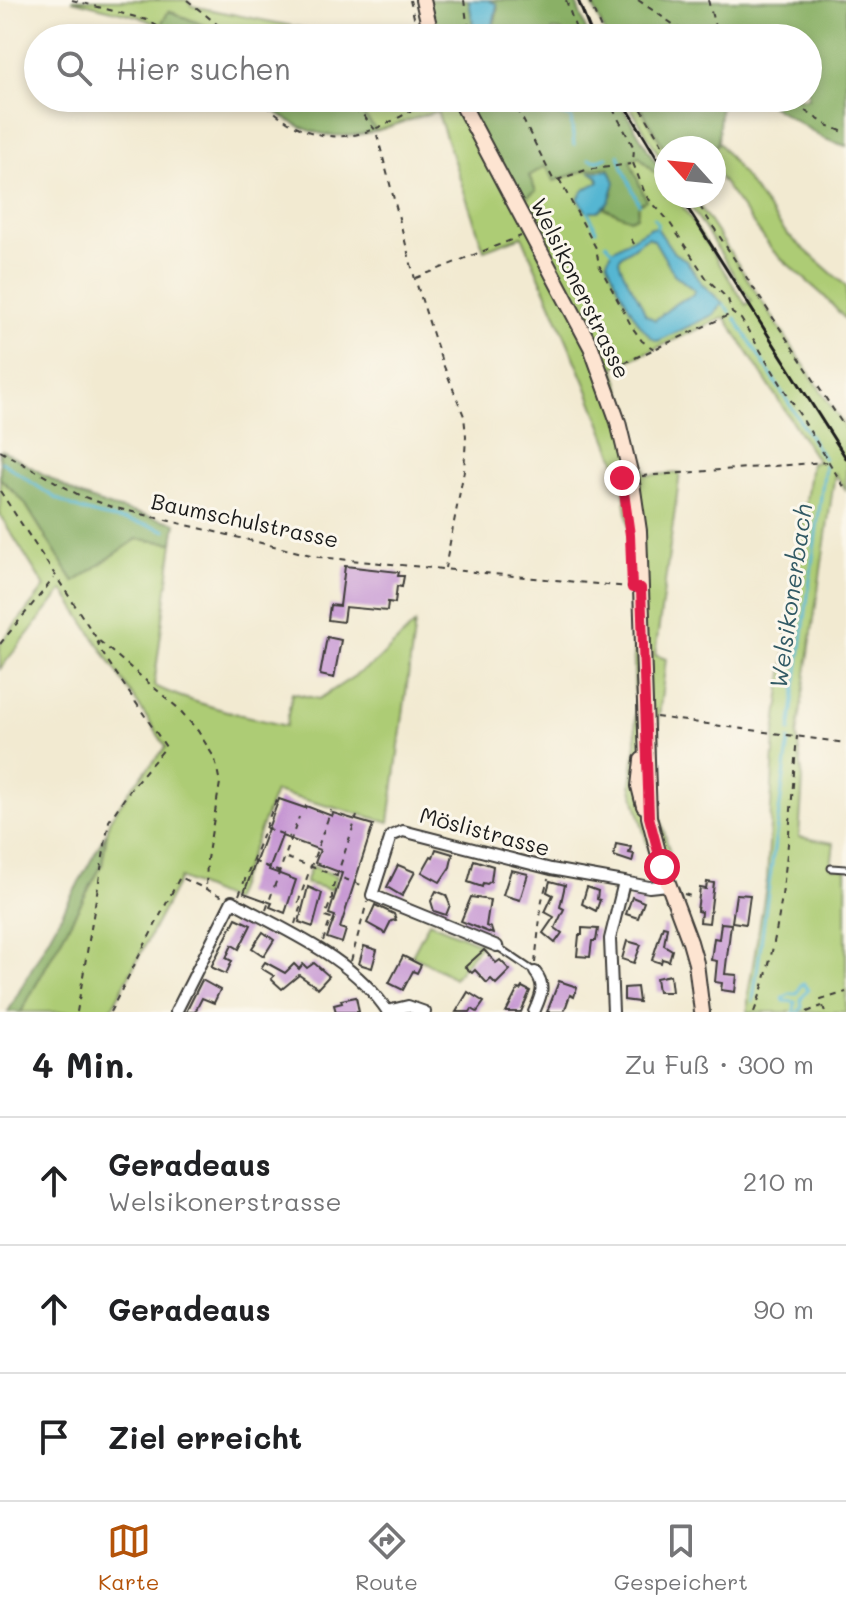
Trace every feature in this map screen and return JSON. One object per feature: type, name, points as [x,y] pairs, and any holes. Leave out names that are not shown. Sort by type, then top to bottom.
[{"type":"main road","points":[[423,0],[429,24]]},
{"type":"main road","name":"Welsikonerstrasse","points":[[466,112],[578,322],[602,373],[618,422],[631,476],[639,531],[649,817],[657,851],[696,963],[702,1012]]},
{"type":"street","name":"Möslistrasse","points":[[372,892],[388,840],[395,833],[403,831],[551,869],[649,887],[668,885]]},
{"type":"street","points":[[613,1012],[610,939],[624,882]]},
{"type":"street","points":[[372,892],[497,946]]},
{"type":"street","points":[[176,1012],[234,902],[319,949],[363,982],[388,1012],[408,1006],[425,1012]]},
{"type":"street","points":[[534,1012],[542,990],[542,983],[535,972]]},
{"type":"lane","points":[[831,868],[846,869]]},
{"type":"lane","points":[[497,946],[535,972]]},
{"type":"path","points":[[72,0],[140,17],[152,24]]},
{"type":"path","points":[[187,0],[217,24]]},
{"type":"path","points":[[464,0],[468,24]]},
{"type":"path","points":[[566,0],[574,24]]},
{"type":"path","points":[[589,0],[599,24]]},
{"type":"path","points":[[638,0],[673,24]]},
{"type":"path","points":[[708,0],[714,24]]},
{"type":"path","points":[[276,112],[310,132],[350,135],[376,131],[409,112]]},
{"type":"path","points":[[358,112],[376,131],[415,279],[441,359],[462,406],[466,426],[464,471],[445,568]]},
{"type":"path","points":[[519,112],[554,181],[586,170],[633,163]]},
{"type":"path","points":[[615,112],[634,148],[633,163],[648,199],[666,218],[707,279],[728,299],[732,313],[741,319],[846,490]]},
{"type":"path","points":[[643,112],[657,136]]},
{"type":"path","points":[[807,112],[846,133]]},
{"type":"path","points":[[559,179],[596,248],[599,265],[632,327],[642,341],[654,349]]},
{"type":"path","points":[[701,208],[846,429]]},
{"type":"path","points":[[415,279],[521,235]]},
{"type":"path","points":[[631,239],[636,247]]},
{"type":"path","points":[[602,373],[732,313]]},
{"type":"path","name":"Baumschulstrasse","points":[[0,451],[79,495],[112,507],[319,557],[641,588]]},
{"type":"path","points":[[631,476],[828,462]]},
{"type":"path","points":[[0,491],[97,639],[178,708],[198,731],[215,759],[220,783],[207,859],[206,889]]},
{"type":"path","points":[[0,644],[55,577]]},
{"type":"path","points":[[77,1012],[109,821],[132,787],[166,747],[101,651],[97,639]]},
{"type":"path","points":[[644,722],[846,743]]},
{"type":"path","points":[[754,1012],[765,984],[784,872],[797,736]]},
{"type":"path","points":[[110,1012],[180,877],[234,902],[278,795]]},
{"type":"path","points":[[292,932],[301,905],[298,903],[331,810]]},
{"type":"path","points":[[319,949],[331,918],[325,916],[357,816]]},
{"type":"path","points":[[263,918],[299,817]]},
{"type":"path","points":[[265,828],[292,838]]},
{"type":"path","points":[[286,857],[372,892],[364,909],[348,970]]},
{"type":"path","points":[[251,861],[281,872]]},
{"type":"path","points":[[535,972],[542,900],[548,880]]},
{"type":"path","points":[[825,1012],[821,1000],[846,992]]},
{"type":"path","points":[[807,1012],[823,1006]]},
{"type":"green space","points":[[72,0],[187,0],[192,6],[281,24],[200,24],[169,11],[161,24]]},
{"type":"green space","points":[[428,0],[469,0],[473,24],[434,24]]},
{"type":"green space","points":[[488,0],[575,0],[584,24],[494,24],[497,4]]},
{"type":"green space","points":[[590,0],[846,0],[846,146],[825,139],[782,112],[822,112],[822,24],[601,24]]},
{"type":"green space","points":[[169,11],[200,24],[161,24]]},
{"type":"green space","points":[[276,112],[358,112],[376,131],[357,135],[326,135]]},
{"type":"green space","points":[[358,112],[434,112],[376,131]]},
{"type":"green space","points":[[437,112],[625,112],[654,160],[654,208],[684,208],[746,305],[751,301],[692,208],[701,208],[846,429],[846,490],[835,473],[797,736],[803,780],[799,837],[834,843],[831,867],[846,869],[846,1012],[748,1012],[748,995],[767,880],[775,733],[811,463],[818,462],[725,317],[614,367],[646,475],[680,473],[655,655],[666,659],[659,717],[658,809],[674,868],[654,869],[631,785],[636,742],[632,588],[630,535],[622,478],[522,236],[484,250]]},
{"type":"green space","points":[[466,112],[625,112],[654,160],[654,173],[639,156],[630,161],[646,200],[639,204],[637,216],[630,219],[604,208],[614,188],[608,167],[586,170],[554,181],[546,166],[529,176],[536,191],[515,204]]},
{"type":"green space","points":[[633,112],[643,112],[657,136],[654,136],[654,147]]},
{"type":"green space","points":[[643,112],[720,112],[718,136],[657,136]]},
{"type":"green space","points":[[726,153],[787,234],[846,286],[846,320],[774,252],[726,186]]},
{"type":"green space","points":[[2,450],[79,495],[176,523],[173,543],[137,539],[74,582],[24,502],[0,478]]},
{"type":"green space","points":[[0,478],[24,502],[74,582],[137,539],[173,543],[154,686],[186,699],[286,726],[292,693],[319,699],[376,662],[415,624],[389,822],[275,792],[232,901],[180,878],[110,1012],[21,1012],[102,865],[109,821],[132,787],[166,747],[63,590],[0,669],[0,644],[45,587],[0,515]]},
{"type":"green space","points":[[106,833],[102,865],[21,1012],[8,1012]]},
{"type":"green space","points":[[311,866],[337,876],[332,890],[305,883]]},
{"type":"green space","points":[[429,922],[481,944],[454,978],[412,955]]},
{"type":"water","points":[[469,0],[488,0],[497,4],[493,24],[473,24]]},
{"type":"water","points":[[610,170],[615,182],[609,202],[598,211],[586,211],[578,198],[585,189],[599,182],[591,172]]},
{"type":"water","points":[[651,227],[657,228],[674,253],[686,260],[702,284],[723,303],[713,315],[658,341],[636,318],[615,279],[607,260],[614,249]],"holes":[[[648,237],[654,240],[674,274],[695,291],[655,320],[645,314],[619,260]]]},
{"type":"building","points":[[345,566],[399,572],[398,576],[404,576],[402,587],[397,586],[395,603],[388,602],[387,611],[345,607],[343,622],[328,620],[330,605],[340,606]]},
{"type":"building","points":[[327,637],[341,640],[334,678],[320,675]]},
{"type":"building","points":[[279,799],[373,825],[340,928],[346,930],[342,943],[327,938],[335,916],[329,914],[342,873],[315,863],[320,850],[282,836],[269,870],[296,880],[285,913],[270,907],[272,903],[244,893]]},
{"type":"building","points":[[616,844],[631,847],[629,853],[634,854],[632,862],[614,856]]},
{"type":"building","points":[[436,849],[453,854],[450,867],[440,882],[422,872]]},
{"type":"building","points":[[474,860],[493,866],[491,881],[483,883],[482,887],[468,882]]},
{"type":"building","points":[[398,865],[415,872],[402,896],[387,887]]},
{"type":"building","points":[[511,870],[528,874],[520,900],[503,895]]},
{"type":"building","points":[[550,881],[565,885],[560,907],[564,909],[555,928],[562,933],[555,943],[543,933],[554,917],[545,912],[553,895],[547,892]]},
{"type":"building","points":[[707,882],[714,883],[709,923],[700,922],[701,912],[697,911],[700,888],[706,889]]},
{"type":"building","points":[[308,887],[322,893],[313,927],[299,922]]},
{"type":"building","points":[[587,887],[598,891],[597,899],[600,900],[596,911],[582,904]]},
{"type":"building","points":[[436,891],[446,895],[450,905],[446,915],[434,911],[431,901]]},
{"type":"building","points":[[736,894],[750,895],[746,924],[732,922]]},
{"type":"building","points":[[471,897],[490,900],[486,926],[491,928],[493,934],[461,921]]},
{"type":"building","points":[[632,897],[644,902],[638,918],[626,914]]},
{"type":"building","points":[[375,905],[394,914],[396,920],[391,921],[385,933],[367,923]]},
{"type":"building","points":[[236,918],[251,925],[239,949],[232,945],[226,958],[232,961],[226,974],[211,967]]},
{"type":"building","points":[[721,923],[731,924],[725,974],[737,975],[735,992],[721,990],[722,983],[715,982],[717,961],[711,960],[714,938],[719,939]]},
{"type":"building","points":[[663,926],[667,927],[664,945],[672,950],[669,961],[662,959],[661,963],[652,960]]},
{"type":"building","points":[[582,928],[598,929],[596,941],[592,941],[590,957],[577,956]]},
{"type":"building","points":[[263,932],[274,940],[264,956],[252,948]]},
{"type":"building","points":[[627,941],[641,945],[634,963],[622,959]]},
{"type":"building","points":[[364,946],[377,950],[372,968],[359,964]]},
{"type":"building","points":[[484,950],[496,963],[500,960],[510,970],[496,984],[491,979],[487,983],[475,970],[472,973],[465,967]]},
{"type":"building","points":[[403,956],[421,965],[417,973],[413,971],[403,990],[389,983]]},
{"type":"building","points":[[265,962],[285,973],[294,964],[299,969],[303,964],[307,968],[314,963],[329,976],[318,988],[299,975],[282,989],[271,979],[274,976],[261,968]]},
{"type":"building","points":[[670,975],[672,992],[658,992],[656,978]]},
{"type":"building","points":[[202,980],[220,990],[214,1003],[202,998],[195,1012],[186,1012]]},
{"type":"building","points":[[559,981],[577,987],[574,997],[570,995],[564,1012],[547,1012]]},
{"type":"building","points":[[522,987],[530,991],[521,1012],[506,1012],[518,989]]},
{"type":"building","points":[[637,987],[639,1002],[624,1000],[624,988]]},
{"type":"building","points":[[468,992],[484,1002],[477,1012],[472,1009],[470,1012],[456,1012]]},
{"type":"building","points":[[356,997],[359,1012],[336,1012],[334,1005]]},
{"type":"waterway","points":[[555,112],[569,117]]},
{"type":"waterway","name":"Welsikonerbach","points":[[565,112],[571,118],[574,145]]},
{"type":"waterway","name":"Welsikonerbach","points":[[619,155],[622,164]]},
{"type":"waterway","name":"Welsikonerbach","points":[[589,159],[596,161],[607,157]]},
{"type":"waterway","name":"Welsikonerbach","points":[[622,166],[639,204]]},
{"type":"waterway","points":[[588,211],[596,230]]},
{"type":"waterway","name":"Welsikonerbach","points":[[654,218],[657,228]]},
{"type":"waterway","points":[[606,243],[613,251]]},
{"type":"waterway","name":"Welsikonerbach","points":[[723,304],[730,312]]},
{"type":"waterway","name":"Welsikonerbach","points":[[735,318],[824,459]]},
{"type":"waterway","points":[[2,462],[69,505],[166,531]]},
{"type":"waterway","name":"Welsikonerbach","points":[[790,731],[825,466]]},
{"type":"waterway","name":"Welsikonerbach","points":[[753,1001],[789,740]]},
{"type":"waterway","points":[[794,1012],[795,1002],[784,1001],[783,998],[797,994],[804,984],[808,990],[801,999],[802,1008],[798,1012]]},
{"type":"railway","points":[[578,0],[587,24]]},
{"type":"railway","points":[[629,112],[654,153]]},
{"type":"railway","points":[[688,208],[846,458]]},
{"type":"route","points":[[622,478],[630,535],[632,588],[641,588],[649,817],[662,867]]}]
